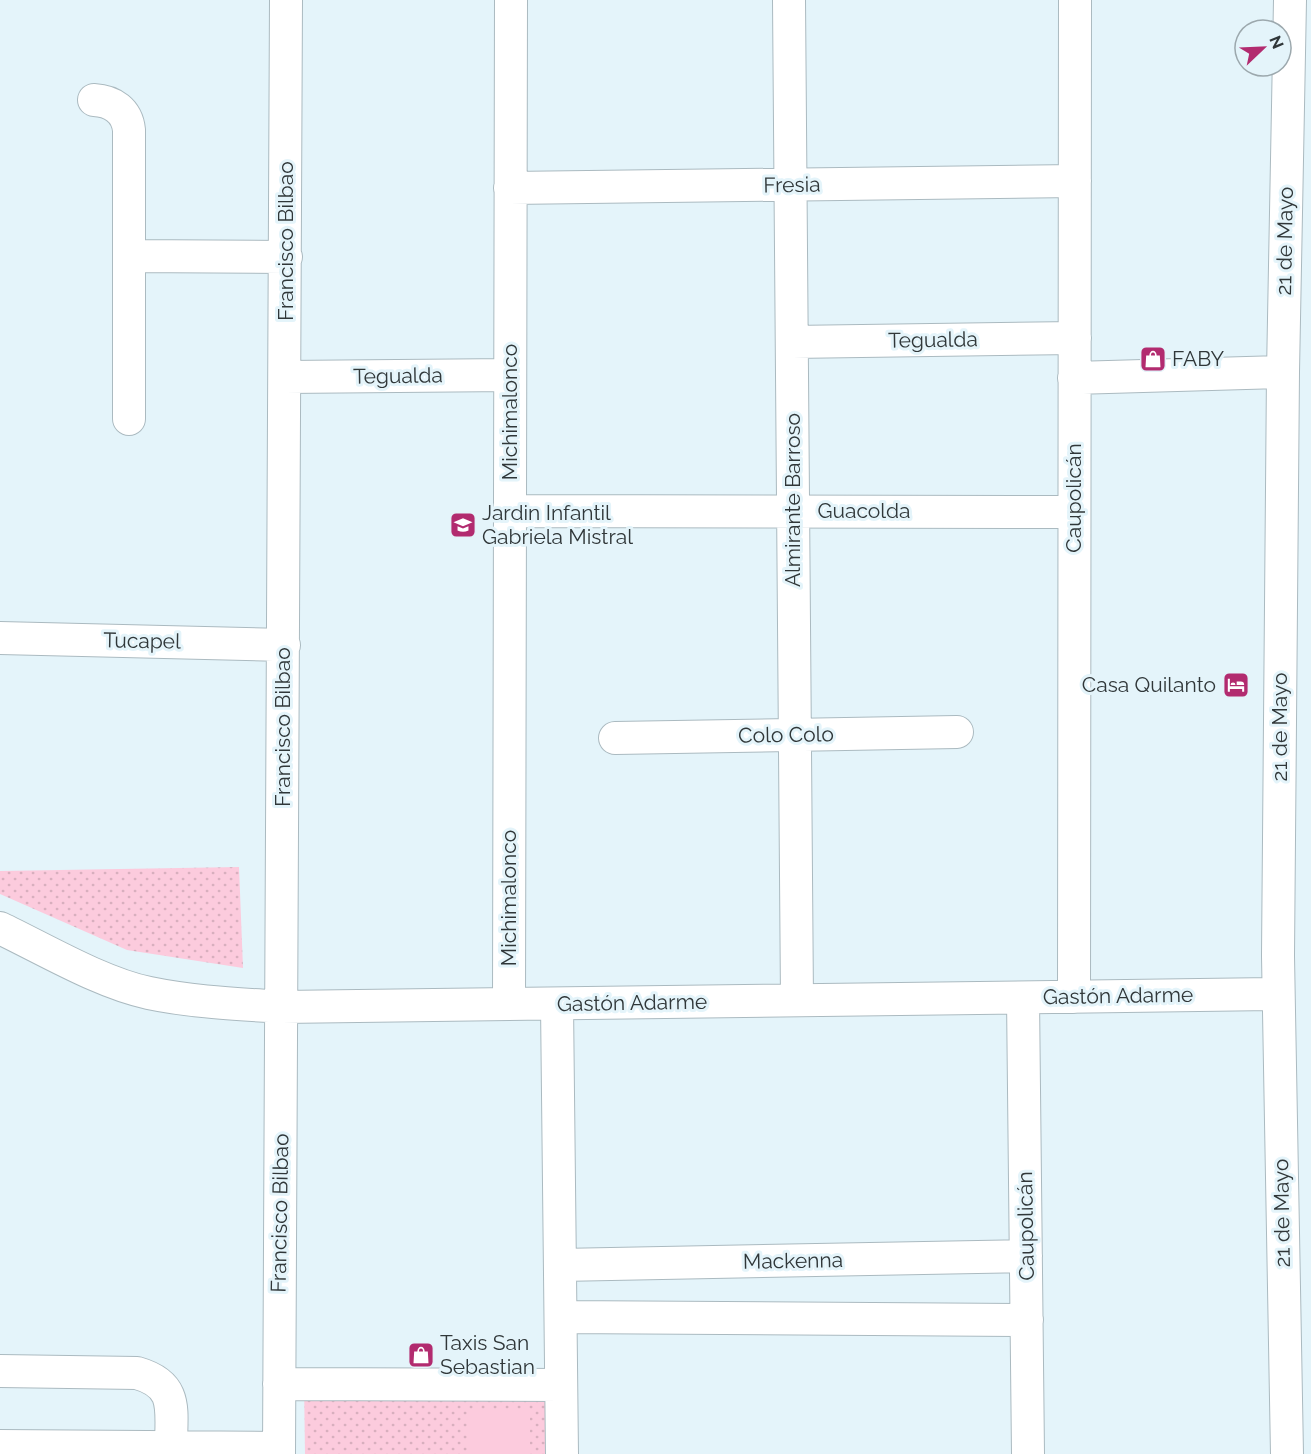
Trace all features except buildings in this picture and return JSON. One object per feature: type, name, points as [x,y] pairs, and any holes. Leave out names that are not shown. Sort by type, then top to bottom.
[{"type":"street","name":"Francisco Bilbao","points":[[279,1451],[286,0]]},
{"type":"street","name":"Michimalonco","points":[[509,1005],[511,0]]},
{"type":"street","name":"Almirante Barroso","points":[[789,0],[797,1000]]},
{"type":"street","name":"Caupolicán","points":[[1074,997],[1075,0]]},
{"type":"street","name":"21 de Mayo","points":[[1287,1454],[1278,994],[1283,372],[1290,0]]},
{"type":"street","points":[[94,100],[113,104],[128,123],[129,419]]},
{"type":"street","name":"Fresia","points":[[510,188],[1075,181]]},
{"type":"street","points":[[129,256],[286,257]]},
{"type":"street","name":"Tegualda","points":[[792,342],[1075,338]]},
{"type":"street","points":[[1074,378],[1283,372]]},
{"type":"street","name":"Tegualda","points":[[285,377],[510,375]]},
{"type":"street","name":"Guacolda","points":[[510,511],[1074,512]]},
{"type":"street","name":"Tucapel","points":[[0,638],[284,645]]},
{"type":"street","name":"Colo Colo","points":[[615,738],[957,732]]},
{"type":"street","name":"Gastón Adarme","points":[[0,928],[95,973],[147,993],[217,1003],[282,1007],[1278,994]]},
{"type":"street","name":"Caupolicán","points":[[1023,998],[1028,1454]]},
{"type":"street","points":[[557,1004],[562,1454]]},
{"type":"street","name":"Mackenna","points":[[560,1265],[1026,1256]]},
{"type":"street","points":[[561,1317],[1027,1320]]},
{"type":"street","points":[[0,1371],[137,1373],[154,1378],[167,1390],[171,1403],[171,1447]]},
{"type":"street","points":[[279,1384],[561,1385]]},
{"type":"street","points":[[0,1446],[171,1447],[279,1451]]},
{"type":"shaded area","points":[[239,867],[243,968],[127,950],[0,894],[0,871]]},
{"type":"shaded area","points":[[546,1376],[548,1454],[305,1454],[304,1382]]},
{"type":"shaded area","points":[[467,1410],[530,1410],[530,1454],[467,1454]]},
{"type":"place","name":"FABY","points":[[1153,359]]},
{"type":"place","name":"Jardin Infantil Gabriela Mistral","points":[[463,525]]},
{"type":"place","name":"Casa Quilanto","points":[[1236,685]]},
{"type":"place","name":"Taxis San Sebastian","points":[[421,1355]]}]
